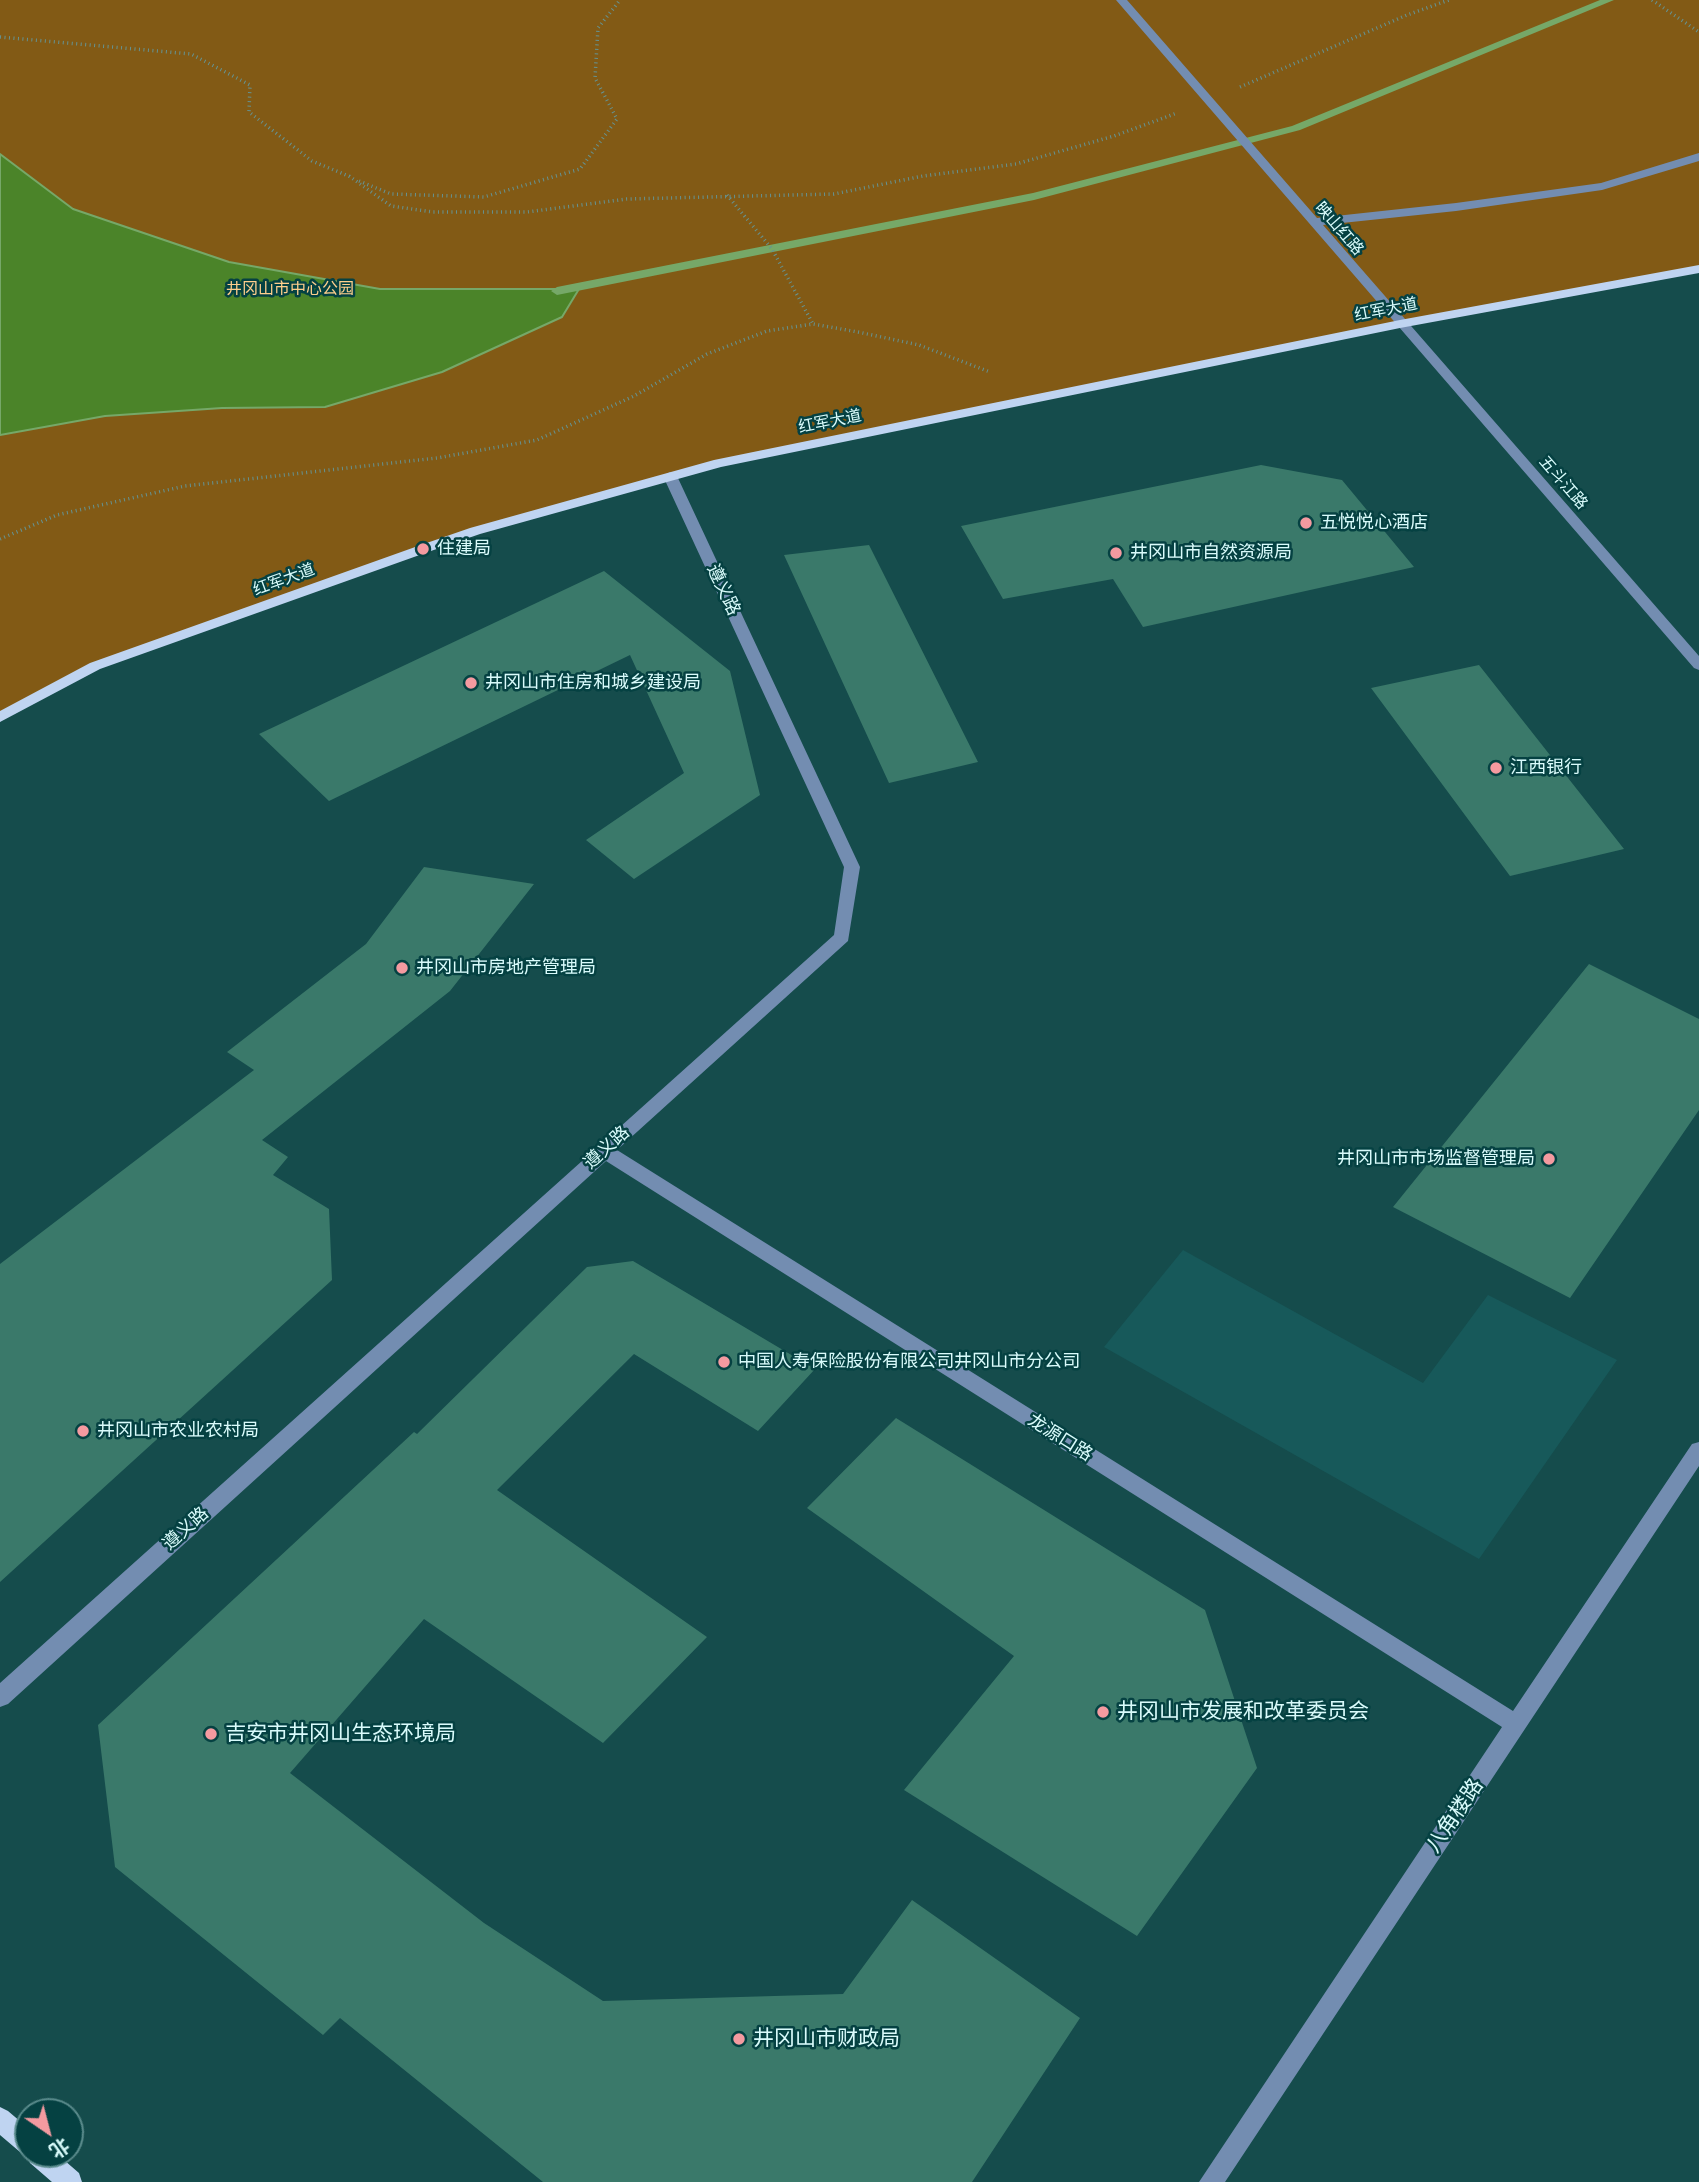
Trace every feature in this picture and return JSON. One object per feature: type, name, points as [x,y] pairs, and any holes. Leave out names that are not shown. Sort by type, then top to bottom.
[{"type":"main road","name":"红军大道","points":[[0,717],[95,666],[475,531],[719,463],[1400,324],[1699,269]]},
{"type":"main road","points":[[0,2119],[14,2132]]},
{"type":"main road","points":[[54,2168],[69,2182]]},
{"type":"street","points":[[1121,0],[1208,101]]},
{"type":"street","name":"映山红路","points":[[1208,101],[1400,324]]},
{"type":"street","points":[[1312,222],[1456,207],[1602,186],[1699,157]]},
{"type":"street","name":"五斗江路","points":[[1400,324],[1699,665]]},
{"type":"street","name":"遵义路","points":[[0,1697],[842,937],[852,867],[670,476]]},
{"type":"street","name":"龙源口路","points":[[604,1151],[1516,1724]]},
{"type":"street","name":"八角楼路","points":[[1211,2182],[1699,1450]]},
{"type":"path","points":[[0,37],[191,54],[250,85],[249,112],[312,161],[391,194],[484,197],[580,169],[617,119],[595,78],[598,28],[620,0]]},
{"type":"path","points":[[349,176],[391,206],[433,212],[527,212],[627,199],[834,194],[923,176],[1016,164],[1114,136],[1208,101],[1406,15],[1449,0]]},
{"type":"path","points":[[1652,0],[1699,32]]},
{"type":"path","points":[[726,195],[772,249],[813,324]]},
{"type":"path","points":[[0,539],[57,515],[185,486],[437,458],[537,440],[634,396],[707,354],[767,331],[813,324],[919,345],[978,365],[1036,398]]},
{"type":"shaded area","points":[[0,154],[73,209],[229,262],[380,289],[579,289],[562,317],[442,372],[325,407],[222,408],[105,416],[0,435]]},
{"type":"shaded area","points":[[1183,1250],[1423,1383],[1488,1295],[1617,1360],[1479,1559],[1104,1347]]},
{"type":"green space","name":"井冈山市中心公园","points":[[0,0],[1699,0],[1699,269],[1400,324],[719,463],[475,531],[95,666],[0,717]]},
{"type":"building","name":"井冈山市自然资源局","points":[[1261,465],[1342,480],[1414,567],[1143,627],[1113,579],[1003,599],[961,526]]},
{"type":"building","points":[[869,545],[978,762],[889,783],[784,555]]},
{"type":"building","name":"井冈山市住房和城乡建设局","points":[[604,571],[730,671],[760,795],[634,879],[586,840],[684,773],[630,655],[329,801],[259,734]]},
{"type":"building","name":"江西银行","points":[[1479,665],[1624,849],[1510,876],[1371,688]]},
{"type":"building","name":"井冈山市农业农村局","points":[[424,867],[534,884],[450,991],[262,1140],[288,1157],[273,1175],[329,1209],[332,1280],[0,1582],[0,1264],[254,1070],[227,1052],[366,944]]},
{"type":"building","name":"井冈山市市场监督管理局","points":[[1589,964],[1699,1019],[1699,1110],[1570,1298],[1393,1207]]},
{"type":"building","points":[[633,1261],[815,1369],[758,1431],[634,1354],[497,1490],[707,1637],[603,1743],[424,1619],[290,1773],[484,1923],[603,2001],[843,1994],[912,1900],[1080,2018],[972,2182],[543,2182],[340,2018],[323,2035],[115,1867],[98,1725],[414,1432],[417,1434],[587,1267]]},
{"type":"building","name":"井冈山市发展和改革委员会","points":[[896,1418],[1205,1610],[1257,1768],[1137,1936],[904,1790],[1014,1656],[807,1508]]},
{"type":"waterway","points":[[557,291],[1034,196],[1296,128],[1609,0]]},
{"type":"place","name":"五悦悦心酒店","points":[[1306,523]]},
{"type":"place","name":"住建局","points":[[423,549]]},
{"type":"place","name":"井冈山市自然资源局","points":[[1116,553]]},
{"type":"place","name":"井冈山市住房和城乡建设局","points":[[471,683]]},
{"type":"place","name":"江西银行","points":[[1496,768]]},
{"type":"place","name":"井冈山市房地产管理局","points":[[402,968]]},
{"type":"place","name":"井冈山市市场监督管理局","points":[[1549,1159]]},
{"type":"place","name":"中国人寿保险股份有限公司井冈山市分公司","points":[[724,1362]]},
{"type":"place","name":"井冈山市农业农村局","points":[[83,1431]]},
{"type":"place","name":"井冈山市发展和改革委员会","points":[[1103,1712]]},
{"type":"place","name":"吉安市井冈山生态环境局","points":[[211,1734]]},
{"type":"place","name":"井冈山市财政局","points":[[739,2039]]}]
